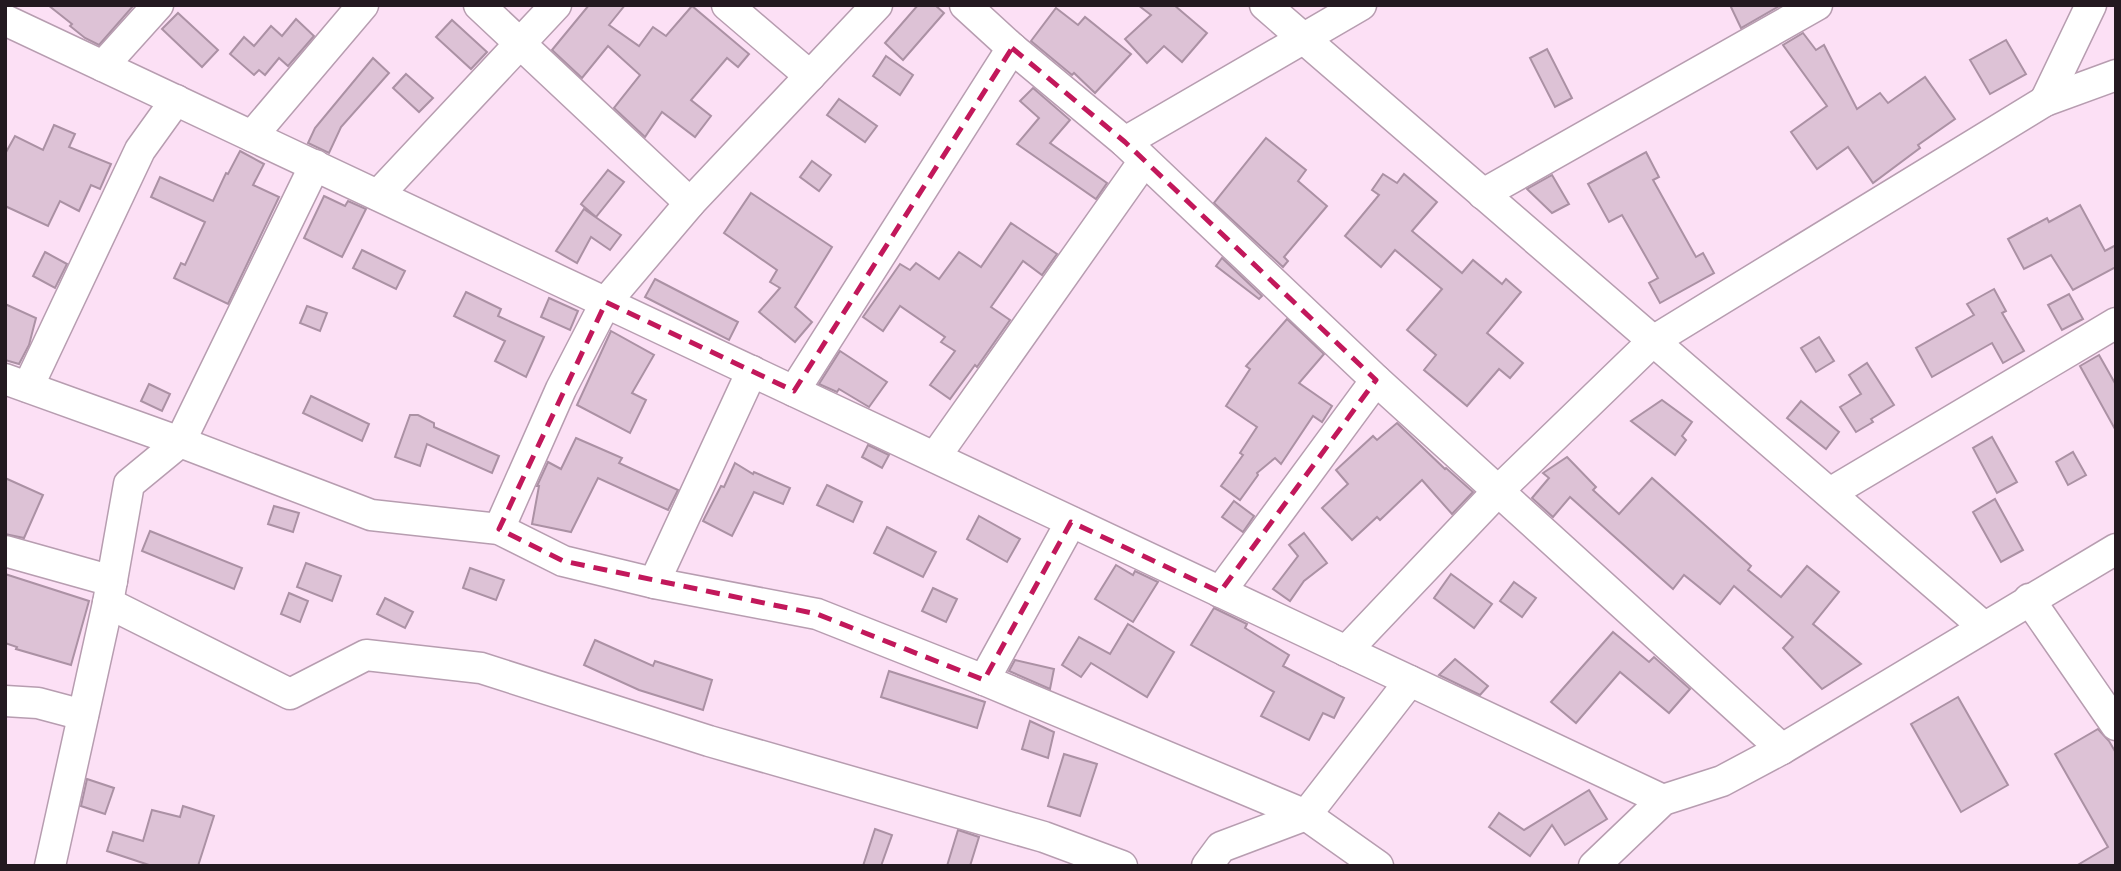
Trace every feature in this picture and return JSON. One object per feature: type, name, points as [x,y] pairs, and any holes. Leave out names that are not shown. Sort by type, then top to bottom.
[{"type":"street","points":[[103,66],[158,5]]},
{"type":"street","points":[[252,136],[363,5]]},
{"type":"street","points":[[479,5],[690,203]]},
{"type":"street","points":[[378,195],[556,5]]},
{"type":"street","points":[[727,5],[810,76]]},
{"type":"street","points":[[499,529],[561,389],[606,302],[690,203],[877,5]]},
{"type":"street","points":[[965,5],[1135,151],[1376,380],[1782,749]]},
{"type":"street","points":[[1265,5],[1984,626]]},
{"type":"street","points":[[935,457],[1135,151],[1304,39],[1361,5]]},
{"type":"street","points":[[1483,194],[1817,5]]},
{"type":"street","points":[[2045,101],[2091,5]]},
{"type":"street","points":[[5,20],[1663,800]]},
{"type":"street","points":[[794,391],[1012,48]]},
{"type":"street","points":[[1346,651],[1498,491],[1653,341],[2045,101],[2116,75]]},
{"type":"street","points":[[176,100],[140,150],[17,383],[371,515],[499,529],[563,561],[654,583],[817,614],[985,680],[1306,815],[1378,866]]},
{"type":"street","points":[[50,866],[110,592],[130,484],[180,442],[315,165]]},
{"type":"street","points":[[1830,493],[2116,323]]},
{"type":"street","points":[[654,583],[752,371]]},
{"type":"street","points":[[1220,592],[1376,380]]},
{"type":"street","points":[[985,680],[1071,522]]},
{"type":"street","points":[[1594,866],[1663,800],[1722,781],[1782,749],[2116,549]]},
{"type":"street","points":[[5,551],[110,592],[290,694],[366,655],[481,668],[709,741],[1044,837],[1122,866]]},
{"type":"street","points":[[2029,600],[2116,725]]},
{"type":"street","points":[[1207,866],[1221,846],[1306,815],[1410,681]]},
{"type":"street","points":[[5,701],[38,703],[83,715]]},
{"type":"highlighted area","points":[[1012,48],[1125,142],[1376,380],[1220,592],[1071,522],[984,680],[817,614],[563,561],[499,529],[606,302],[794,391]]},
{"type":"building","points":[[48,5],[134,5],[99,45],[85,38]]},
{"type":"building","points":[[589,5],[625,5],[609,25],[639,46],[653,27],[666,36],[692,6],[749,54],[738,67],[727,58],[691,100],[711,116],[695,137],[662,112],[645,137],[614,108],[640,75],[608,46],[582,78],[552,50]]},
{"type":"building","points":[[918,5],[935,5],[944,13],[903,60],[885,43]]},
{"type":"building","points":[[1138,5],[1174,5],[1207,33],[1182,62],[1164,46],[1147,63],[1125,39],[1151,15]]},
{"type":"building","points":[[1730,5],[1781,5],[1741,28]]},
{"type":"building","points":[[1056,8],[1078,25],[1085,17],[1131,54],[1095,93],[1074,73],[1072,75],[1031,41]]},
{"type":"building","points":[[178,13],[218,50],[202,67],[162,29]]},
{"type":"building","points":[[296,19],[314,36],[288,66],[279,58],[265,75],[259,70],[254,75],[230,54],[244,37],[254,46],[271,26],[282,36]]},
{"type":"building","points":[[452,20],[487,52],[471,69],[436,37]]},
{"type":"building","points":[[1803,33],[1816,50],[1824,45],[1857,109],[1880,93],[1888,103],[1925,77],[1955,119],[1918,145],[1920,148],[1873,183],[1848,147],[1817,169],[1791,132],[1827,106],[1783,45]]},
{"type":"building","points":[[2006,40],[2026,74],[1990,94],[1970,60]]},
{"type":"building","points":[[1547,49],[1572,98],[1555,107],[1530,58]]},
{"type":"building","points":[[886,56],[913,75],[900,95],[873,76]]},
{"type":"building","points":[[373,58],[389,73],[341,127],[329,153],[308,143],[315,128]]},
{"type":"building","points":[[406,74],[433,98],[419,112],[393,88]]},
{"type":"building","points":[[1033,88],[1070,120],[1050,143],[1107,183],[1096,199],[1017,144],[1039,118],[1020,101]]},
{"type":"building","points":[[839,99],[877,126],[865,142],[827,115]]},
{"type":"building","points":[[54,125],[75,134],[69,147],[111,164],[100,189],[91,185],[79,211],[60,201],[48,226],[5,206],[5,154],[15,136],[43,150]]},
{"type":"building","points":[[1266,138],[1306,170],[1298,181],[1327,206],[1284,257],[1288,261],[1283,267],[1214,203]]},
{"type":"building","points":[[240,151],[264,164],[253,185],[279,197],[228,304],[174,278],[181,263],[185,265],[205,222],[151,197],[160,177],[213,201]]},
{"type":"building","points":[[1646,152],[1659,177],[1653,180],[1696,257],[1703,253],[1714,273],[1660,303],[1649,283],[1658,278],[1622,215],[1609,222],[1588,184]]},
{"type":"building","points":[[812,161],[831,175],[819,191],[800,177]]},
{"type":"building","points":[[608,170],[624,182],[596,217],[581,204]]},
{"type":"building","points":[[1383,174],[1397,183],[1404,174],[1437,202],[1412,231],[1462,273],[1473,260],[1502,284],[1506,279],[1521,292],[1487,333],[1523,363],[1510,378],[1499,369],[1467,406],[1424,370],[1436,355],[1407,330],[1442,289],[1395,250],[1381,267],[1345,236],[1379,195],[1372,190]]},
{"type":"building","points":[[1552,175],[1569,204],[1552,213],[1527,189]]},
{"type":"building","points":[[751,193],[832,247],[795,307],[812,322],[795,342],[759,312],[780,288],[770,282],[777,270],[724,233]]},
{"type":"building","points":[[324,196],[345,206],[348,201],[366,209],[342,257],[304,238]]},
{"type":"building","points":[[2080,205],[2105,251],[2116,245],[2116,267],[2073,290],[2051,255],[2024,269],[2008,239],[2047,218],[2049,222]]},
{"type":"building","points":[[584,209],[621,235],[610,250],[591,237],[577,263],[556,251]]},
{"type":"building","points":[[1011,223],[1057,254],[1042,275],[1023,261],[991,307],[1010,320],[977,367],[975,365],[950,399],[930,385],[955,351],[941,342],[945,337],[900,306],[883,331],[863,317],[900,264],[910,270],[916,263],[939,279],[959,252],[981,267]]},
{"type":"building","points":[[362,250],[405,271],[396,289],[353,268]]},
{"type":"building","points":[[45,252],[67,264],[55,288],[33,276]]},
{"type":"building","points":[[1222,258],[1262,296],[1259,299],[1216,266]]},
{"type":"building","points":[[655,279],[738,322],[729,340],[645,297]]},
{"type":"building","points":[[1994,289],[2006,311],[2002,313],[2024,351],[2003,363],[1992,343],[1932,377],[1916,348],[1974,315],[1967,304]]},
{"type":"building","points":[[466,292],[501,309],[498,316],[544,337],[526,377],[495,361],[505,341],[454,316]]},
{"type":"building","points":[[2069,294],[2083,319],[2062,330],[2048,305]]},
{"type":"building","points":[[549,298],[578,311],[570,330],[541,317]]},
{"type":"building","points":[[5,304],[36,318],[29,345],[19,364],[5,360]]},
{"type":"building","points":[[307,306],[327,313],[320,331],[300,323]]},
{"type":"building","points":[[1287,319],[1324,354],[1299,383],[1332,406],[1322,422],[1313,416],[1281,464],[1275,458],[1257,473],[1240,500],[1221,486],[1243,455],[1240,453],[1257,427],[1226,406],[1250,369],[1246,366]]},
{"type":"building","points":[[611,331],[654,355],[632,393],[646,400],[630,433],[577,405]]},
{"type":"building","points":[[1819,337],[1834,361],[1816,372],[1801,348]]},
{"type":"building","points":[[840,351],[887,382],[869,407],[839,389],[837,392],[819,384]]},
{"type":"building","points":[[2099,355],[2116,385],[2116,431],[2080,366]]},
{"type":"building","points":[[1867,363],[1894,405],[1856,432],[1840,407],[1861,394],[1849,375]]},
{"type":"building","points":[[149,384],[170,394],[162,411],[141,401]]},
{"type":"building","points":[[311,396],[369,424],[362,441],[303,413]]},
{"type":"building","points":[[1662,400],[1692,422],[1682,436],[1686,440],[1675,455],[1631,421]]},
{"type":"building","points":[[1801,401],[1839,432],[1826,449],[1787,418]]},
{"type":"building","points":[[410,415],[418,415],[434,423],[434,427],[499,456],[492,473],[427,444],[420,466],[395,457]]},
{"type":"building","points":[[1397,423],[1473,492],[1452,514],[1422,480],[1380,520],[1377,517],[1352,540],[1322,508],[1348,484],[1336,470],[1373,436],[1377,440]]},
{"type":"building","points":[[1992,437],[2017,482],[1997,493],[1973,448]]},
{"type":"building","points":[[576,438],[622,458],[619,463],[678,490],[668,510],[598,478],[571,532],[532,524],[537,486],[548,462],[561,469]]},
{"type":"building","points":[[868,445],[889,455],[882,468],[862,457]]},
{"type":"building","points":[[2073,452],[2086,475],[2068,485],[2056,462]]},
{"type":"building","points":[[1567,457],[1596,487],[1593,490],[1619,514],[1652,478],[1751,566],[1748,570],[1781,597],[1807,566],[1839,592],[1813,624],[1861,664],[1822,689],[1783,648],[1793,637],[1734,586],[1720,604],[1684,575],[1673,589],[1570,497],[1553,517],[1532,498],[1549,478],[1543,473]]},
{"type":"building","points":[[735,463],[753,474],[754,472],[790,488],[783,504],[754,492],[732,536],[703,521]]},
{"type":"building","points":[[5,478],[43,495],[24,538],[5,534]]},
{"type":"building","points":[[827,485],[862,502],[853,522],[817,505]]},
{"type":"building","points":[[1995,499],[2023,550],[2001,562],[1973,512]]},
{"type":"building","points":[[1234,501],[1254,516],[1243,532],[1222,517]]},
{"type":"building","points":[[274,506],[299,513],[293,532],[268,524]]},
{"type":"building","points":[[979,516],[1020,539],[1007,562],[967,539]]},
{"type":"building","points":[[887,527],[936,552],[923,577],[874,553]]},
{"type":"building","points":[[150,531],[242,568],[234,589],[142,551]]},
{"type":"building","points":[[1304,533],[1327,563],[1304,581],[1290,601],[1273,589],[1298,556],[1289,545]]},
{"type":"building","points":[[306,563],[341,576],[332,601],[297,587]]},
{"type":"building","points":[[1116,565],[1133,575],[1135,571],[1158,582],[1133,622],[1095,599]]},
{"type":"building","points":[[470,568],[504,580],[496,600],[463,588]]},
{"type":"building","points":[[5,574],[89,601],[71,665],[16,649],[17,647],[5,643]]},
{"type":"building","points":[[1451,574],[1492,604],[1474,628],[1434,598]]},
{"type":"building","points":[[1514,582],[1536,598],[1522,617],[1500,601]]},
{"type":"building","points":[[933,588],[957,599],[946,622],[922,611]]},
{"type":"building","points":[[289,593],[308,601],[300,622],[281,614]]},
{"type":"building","points":[[385,598],[413,612],[405,628],[377,614]]},
{"type":"building","points":[[1214,608],[1247,624],[1245,628],[1289,655],[1283,666],[1344,698],[1334,718],[1323,713],[1309,740],[1261,716],[1274,692],[1191,645]]},
{"type":"building","points":[[1128,624],[1174,652],[1147,697],[1091,663],[1081,677],[1062,665],[1079,637],[1110,654]]},
{"type":"building","points":[[1613,632],[1649,662],[1654,657],[1690,689],[1669,713],[1620,672],[1576,723],[1551,702]]},
{"type":"building","points":[[595,640],[653,666],[655,661],[712,680],[703,710],[639,690],[584,665]]},
{"type":"building","points":[[1455,659],[1488,686],[1480,695],[1439,675]]},
{"type":"building","points":[[1015,660],[1054,669],[1050,689],[1009,671]]},
{"type":"building","points":[[889,671],[985,702],[977,728],[881,697]]},
{"type":"building","points":[[1958,697],[2008,785],[1961,812],[1911,724]]},
{"type":"building","points":[[1030,721],[1054,732],[1048,758],[1022,749]]},
{"type":"building","points":[[2098,729],[2116,753],[2116,866],[2076,866],[2108,847],[2055,754]]},
{"type":"building","points":[[1064,754],[1097,764],[1080,816],[1048,806]]},
{"type":"building","points":[[87,779],[114,788],[105,814],[81,806]]},
{"type":"building","points":[[1589,790],[1607,819],[1565,845],[1552,825],[1530,856],[1489,827],[1499,813],[1524,830]]},
{"type":"building","points":[[183,806],[214,816],[198,866],[152,866],[107,851],[113,832],[143,841],[152,810],[180,817]]},
{"type":"building","points":[[875,829],[892,835],[881,866],[863,866]]},
{"type":"building","points":[[958,830],[979,837],[970,866],[947,866]]}]
